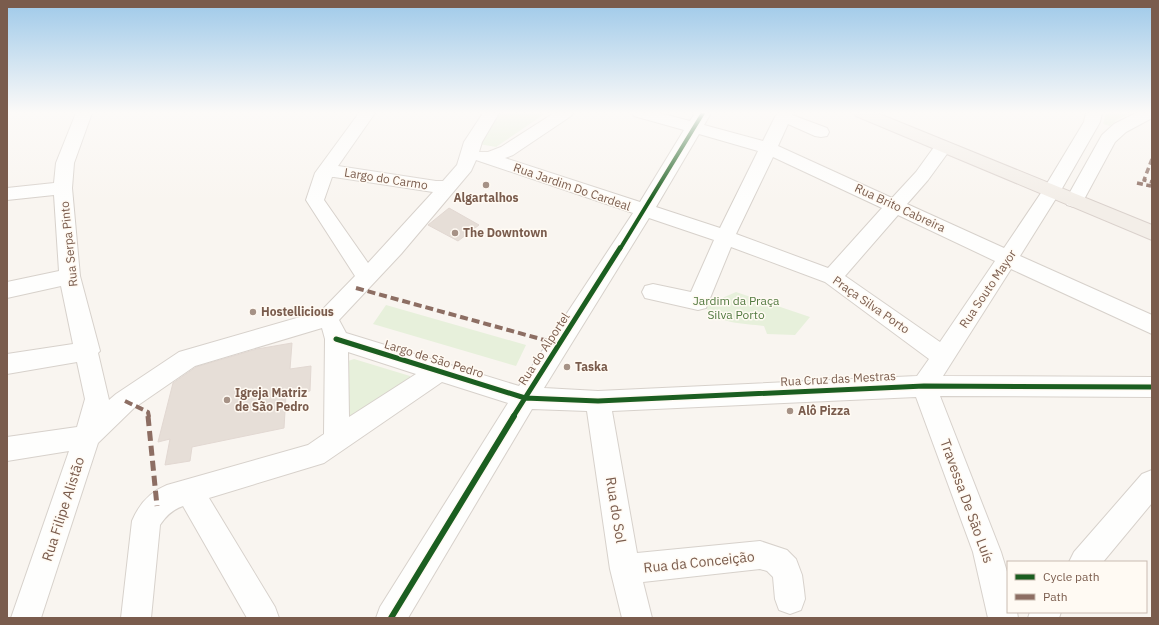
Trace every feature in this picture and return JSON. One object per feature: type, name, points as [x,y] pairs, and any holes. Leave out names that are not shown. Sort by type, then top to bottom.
[{"type":"main road","points":[[931,142],[1152,233]]},
{"type":"street","name":"Rua Serpa Pinto","points":[[73,142],[65,163],[63,188],[70,276],[88,351],[97,399]]},
{"type":"street","name":"Largo do Carmo","points":[[346,142],[324,173],[315,200],[366,276]]},
{"type":"street","name":"Largo do Carmo","points":[[329,317],[366,276],[394,249],[465,168],[473,142]]},
{"type":"street","points":[[471,149],[477,154],[488,158],[507,151],[520,142]]},
{"type":"street","name":"Rua do Alportel","points":[[391,618],[525,398],[686,142]]},
{"type":"street","name":"Rua Brito Cabreira","points":[[753,142],[1009,258],[1152,325]]},
{"type":"street","points":[[653,292],[698,302],[725,237],[771,142]]},
{"type":"street","name":"Rua Souto Mayor","points":[[924,386],[1052,192],[1080,142]]},
{"type":"street","points":[[1074,202],[1106,142]]},
{"type":"street","points":[[832,276],[924,173],[943,147]]},
{"type":"street","name":"Rua Jardim Do Cardeal","points":[[488,158],[725,237]]},
{"type":"street","name":"Largo do Carmo","points":[[324,173],[334,171],[436,187],[448,187]]},
{"type":"street","points":[[7,194],[63,188]]},
{"type":"street","name":"Praça Silva Porto","points":[[725,237],[832,276],[943,357]]},
{"type":"street","points":[[7,290],[70,276]]},
{"type":"street","points":[[7,449],[87,437],[125,401],[187,359],[329,317],[336,339],[337,439]]},
{"type":"street","name":"Largo de São Pedro","points":[[336,339],[525,398]]},
{"type":"street","points":[[7,364],[88,351]]},
{"type":"street","name":"Largo de São Pedro","points":[[136,618],[146,522],[157,506],[167,498],[315,455],[439,372]]},
{"type":"street","name":"Rua Cruz das Mestras","points":[[525,398],[598,401],[924,386],[1152,386]]},
{"type":"street","name":"Travessa De São Luís","points":[[924,386],[1002,589],[1003,618]]},
{"type":"street","name":"Rua Filipe Alistão","points":[[26,618],[87,437],[97,399]]},
{"type":"street","name":"Rua do Sol","points":[[598,401],[625,569],[637,618]]},
{"type":"street","points":[[1085,561],[1152,483]]},
{"type":"street","points":[[190,492],[264,618]]},
{"type":"street","name":"Rua da Conceição","points":[[625,569],[760,555],[775,558],[783,565],[789,579],[790,599]]},
{"type":"green space","points":[[480,142],[503,142],[496,147],[479,144]]},
{"type":"green space","name":"Jardim da Praça Silva Porto","points":[[736,292],[810,317],[795,335],[767,334],[764,326],[724,320],[717,317],[704,306]]},
{"type":"green space","points":[[386,305],[526,345],[516,366],[373,324]]},
{"type":"green space","points":[[354,359],[410,376],[410,385],[352,419],[341,412],[342,363]]},
{"type":"building","name":"The Downtown","points":[[449,208],[479,225],[458,241],[428,225]]},
{"type":"building","name":"Igreja Matriz de São Pedro","points":[[292,343],[290,369],[311,366],[310,391],[286,395],[284,428],[192,447],[190,461],[165,465],[170,439],[158,442],[173,383],[196,367],[257,349]]},
{"type":"marked path","points":[[1152,159],[1144,180],[1152,182]]},
{"type":"marked path","points":[[1137,183],[1151,186]]},
{"type":"marked path","points":[[356,288],[559,344]]},
{"type":"marked path","points":[[125,401],[148,412],[157,506]]},
{"type":"cycle path","points":[[391,618],[525,398],[644,211],[685,142]]},
{"type":"cycle path","points":[[336,339],[525,398],[598,401],[924,386],[1152,387]]},
{"type":"place","name":"Algartalhos","points":[[486,185]]},
{"type":"place","name":"The Downtown","points":[[455,233]]},
{"type":"place","name":"Hostellicious","points":[[253,312]]},
{"type":"place","name":"Taska","points":[[567,367]]},
{"type":"place","name":"Igreja Matriz de São Pedro","points":[[227,400]]},
{"type":"place","name":"Alô Pizza","points":[[790,411]]}]
